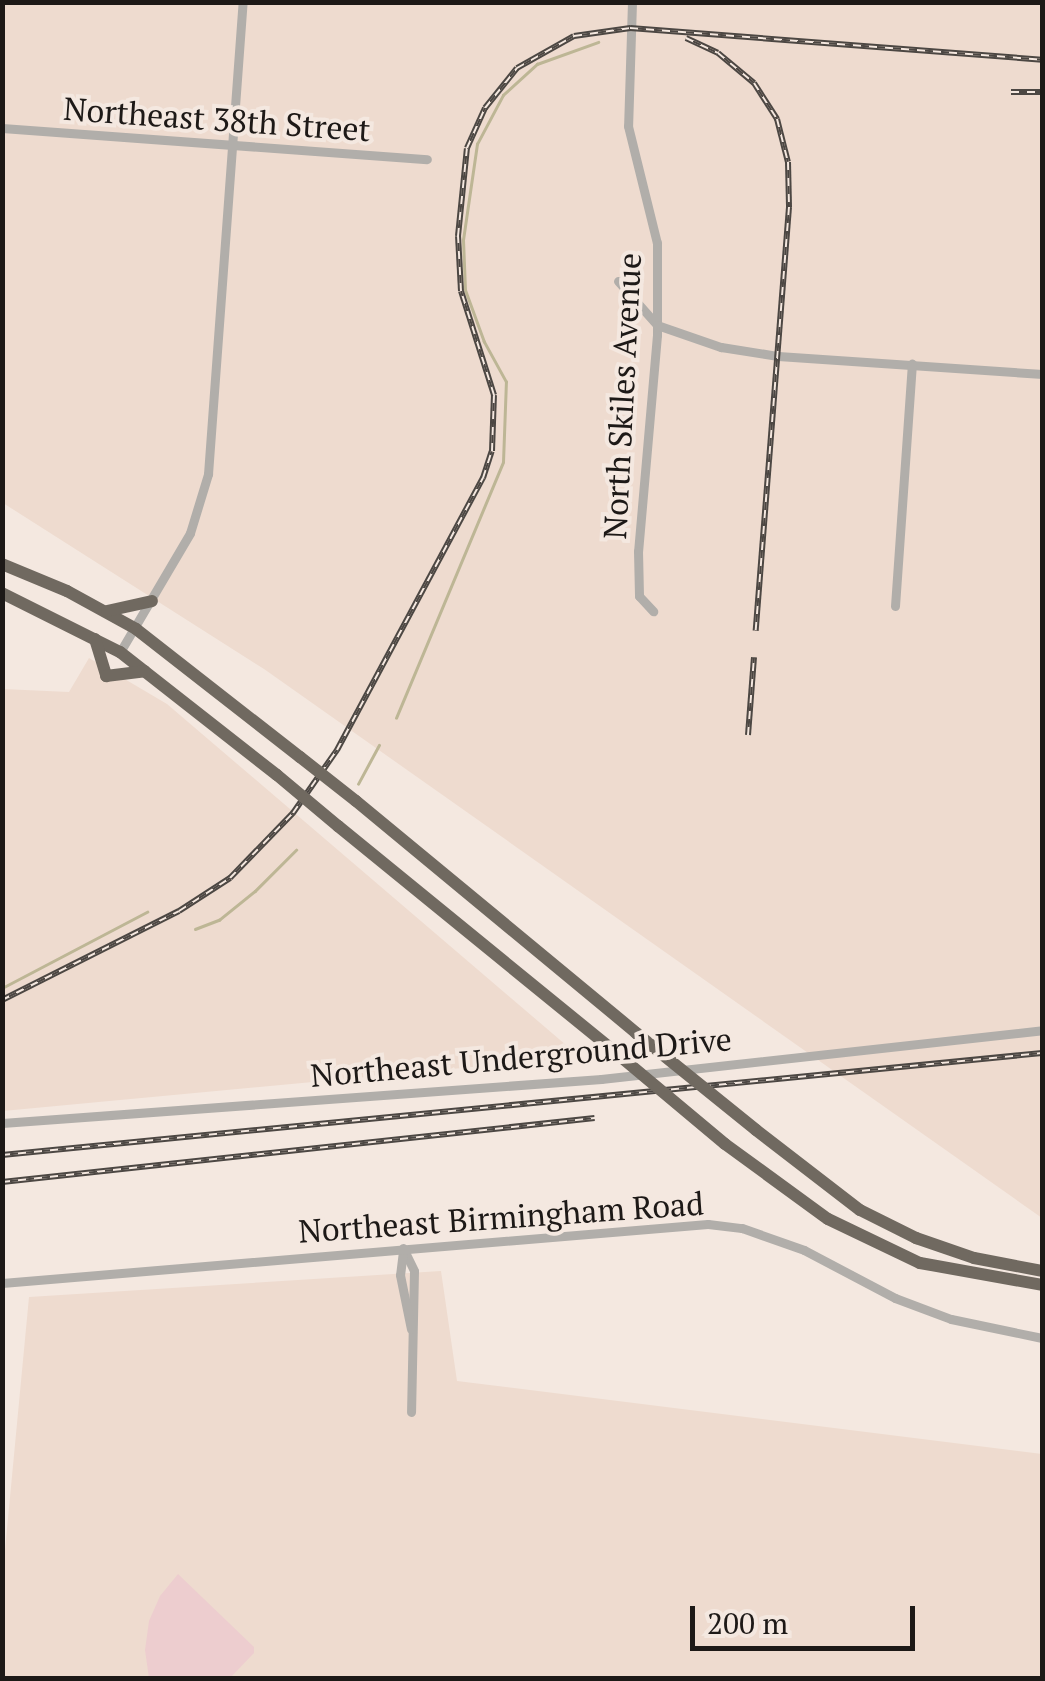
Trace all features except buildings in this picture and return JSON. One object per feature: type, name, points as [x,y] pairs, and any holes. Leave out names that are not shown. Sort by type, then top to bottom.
[{"type":"highway","points":[[2,564],[136,628],[356,801],[636,1033],[860,1210],[916,1238],[974,1258],[1042,1271]]},
{"type":"highway","points":[[2,593],[94,636],[148,672],[725,1144],[828,1219],[920,1263],[1042,1286]]},
{"type":"highway","points":[[107,611],[152,601]]},
{"type":"highway","points":[[94,636],[106,676],[148,672]]},
{"type":"street","points":[[120,652],[190,533],[208,474],[243,2]]},
{"type":"street","name":"North Skiles Avenue","points":[[632,2],[626,103],[656,244],[657,325],[638,551],[639,596],[653,610]]},
{"type":"street","name":"Northeast 38th Street","points":[[2,128],[427,160]]},
{"type":"street","points":[[618,281],[657,325],[737,350],[1042,374]]},
{"type":"street","points":[[895,606],[912,364]]},
{"type":"street","name":"Northeast Underground Drive","points":[[2,1123],[601,1079],[1042,1030]]},
{"type":"street","name":"Northeast Birmingham Road","points":[[2,1283],[708,1224],[742,1228],[804,1250],[896,1298],[951,1319],[1042,1338]]},
{"type":"street","points":[[403,1248],[400,1275],[411,1329],[411,1412]]},
{"type":"shaded area","points":[[2,3],[1042,3],[1042,1218],[264,669],[3,503]]},
{"type":"shaded area","points":[[89,658],[167,704],[580,1057],[3,1111],[3,689],[69,692]]},
{"type":"shaded area","points":[[441,1271],[457,1381],[1042,1454],[1042,1678],[3,1678],[3,1571],[29,1297]]},
{"type":"shaded area","points":[[178,1574],[254,1647],[254,1653],[230,1678],[149,1678],[145,1650],[149,1621],[160,1596]]},
{"type":"waterway","points":[[396,718],[503,462],[506,382],[484,342],[465,290],[463,240],[477,144],[503,95],[537,64],[598,42]]},
{"type":"waterway","points":[[358,784],[379,745]]},
{"type":"waterway","points":[[195,929],[219,920],[296,850]]},
{"type":"waterway","points":[[2,988],[147,912]]},
{"type":"railway","points":[[2,1000],[179,911],[230,878],[293,813],[337,750],[483,478],[492,451],[494,395],[461,291],[458,236],[467,148],[485,108],[517,68],[574,36],[630,28],[1042,60]]},
{"type":"railway","points":[[686,38],[718,53],[754,83],[777,119],[788,162],[789,207],[756,631]]},
{"type":"railway","points":[[1011,92],[1042,92]]},
{"type":"railway","points":[[748,735],[754,657]]},
{"type":"railway","points":[[2,1155],[1042,1053]]},
{"type":"railway","points":[[2,1182],[595,1118]]}]
